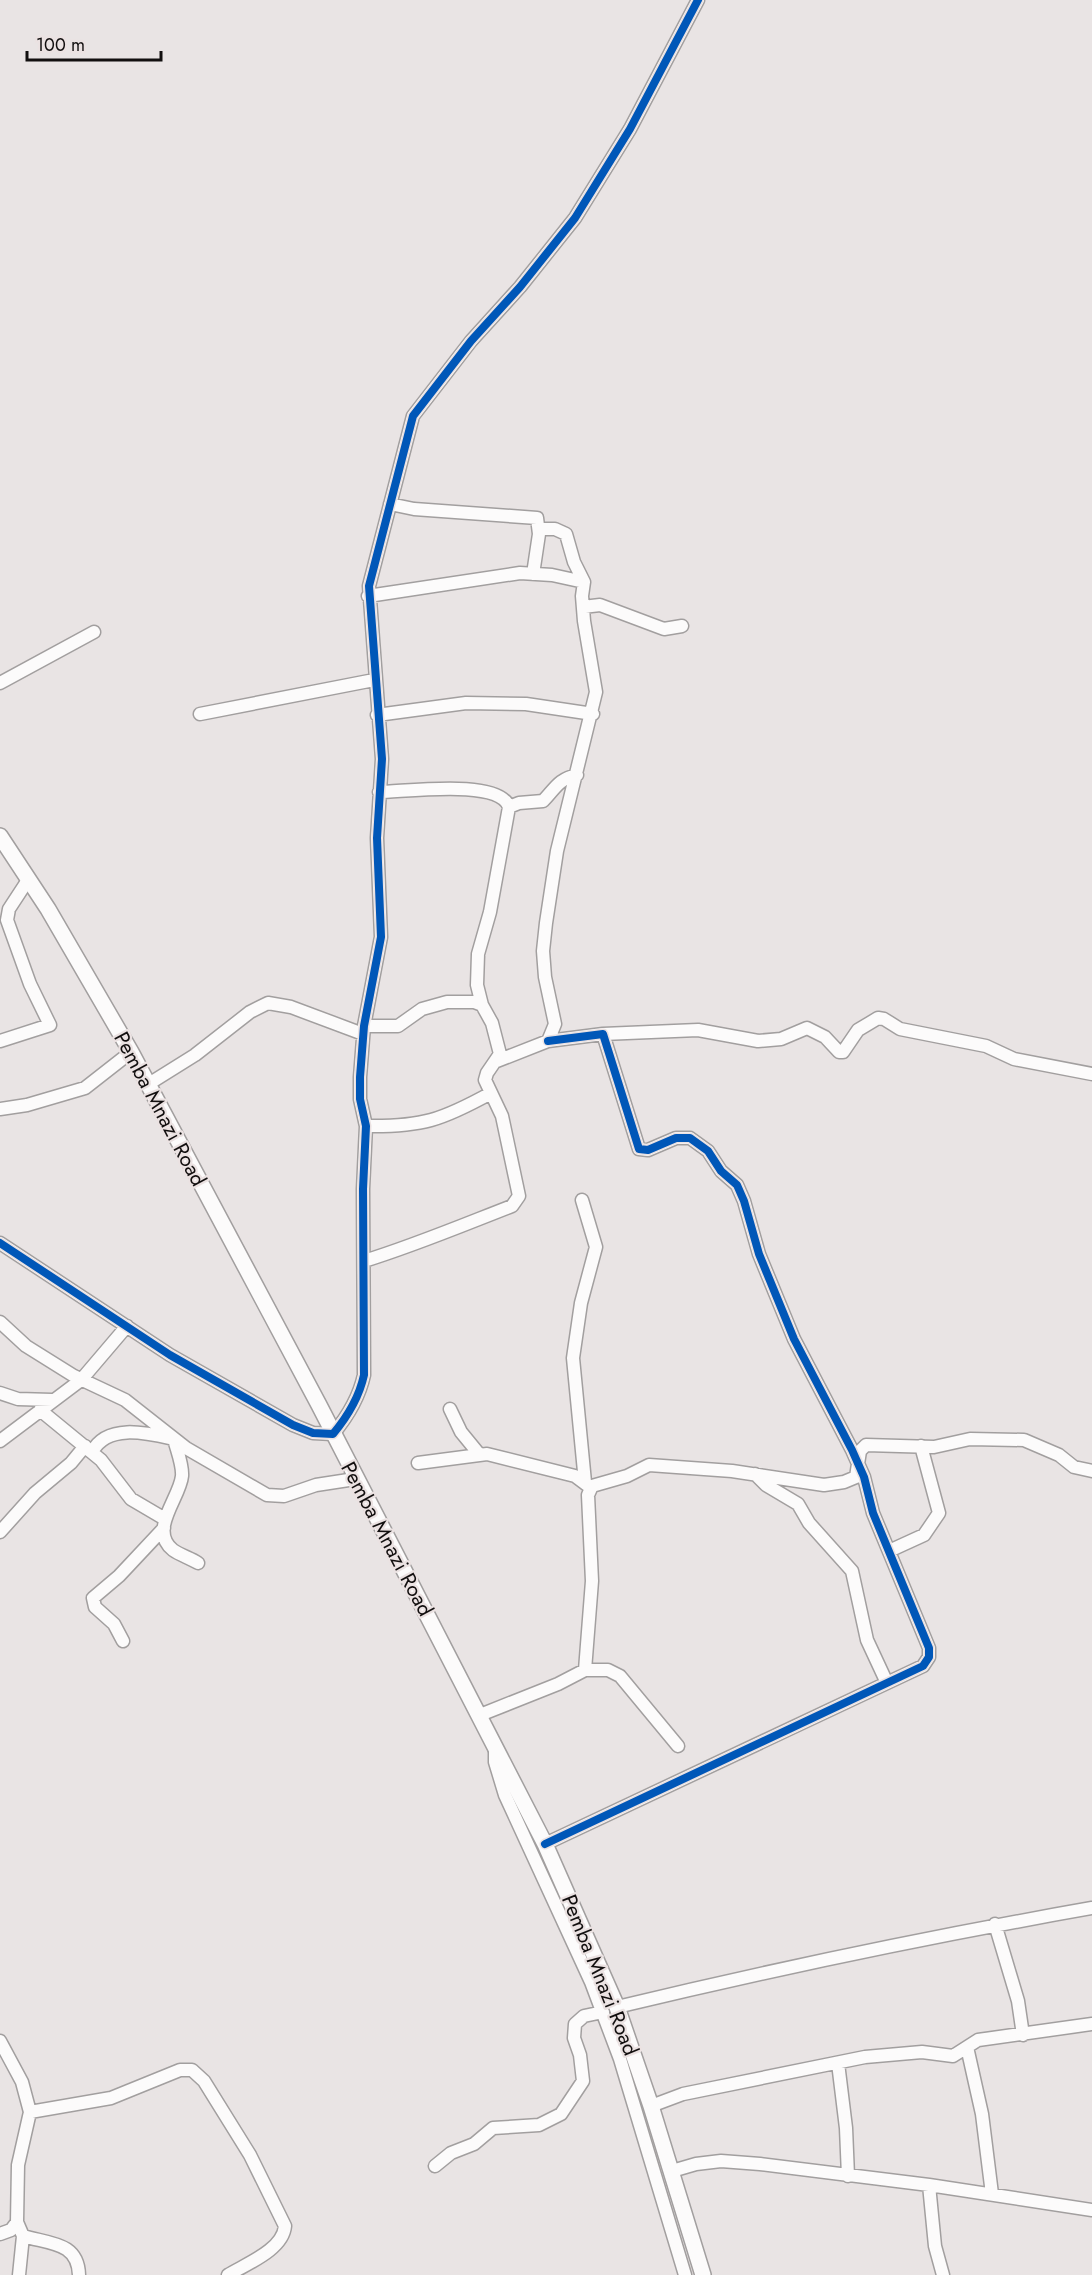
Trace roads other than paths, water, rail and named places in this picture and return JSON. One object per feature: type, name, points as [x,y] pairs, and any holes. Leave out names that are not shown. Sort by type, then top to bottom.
[{"type":"main road","name":"Pemba Mnazi Road","points":[[0,836],[48,909],[131,1052],[480,1715],[495,1751],[545,1844],[651,2106],[703,2275]]},
{"type":"street","points":[[0,1243],[170,1354],[292,1425],[313,1433],[333,1434],[356,1401],[364,1375],[366,1126],[360,1088],[364,1030],[381,937],[377,838],[382,759],[368,596],[390,504],[413,416],[476,335],[520,287],[575,218],[630,129],[696,8],[698,0]]},
{"type":"street","points":[[390,504],[414,509],[537,518],[539,529],[533,574]]},
{"type":"street","points":[[539,529],[555,529],[566,534],[574,562],[584,582],[583,607],[595,681],[592,714],[557,851],[546,923],[543,951],[545,977],[555,1024],[548,1041]]},
{"type":"street","points":[[368,596],[500,575],[552,575],[584,582]]},
{"type":"street","points":[[583,607],[600,605],[664,629],[682,626]]},
{"type":"street","points":[[0,683],[94,632]]},
{"type":"street","points":[[200,714],[374,680]]},
{"type":"street","points":[[377,715],[466,703],[526,704],[592,714]]},
{"type":"street","points":[[509,807],[519,803],[543,801],[556,784],[565,778],[577,775]]},
{"type":"street","points":[[364,1261],[392,1253],[414,1242],[512,1206],[519,1196],[501,1116],[485,1080],[487,1073],[497,1061],[500,1046],[482,1005],[477,985],[478,954],[490,912],[509,807],[506,800],[497,795],[458,788],[380,792]]},
{"type":"street","points":[[0,1041],[50,1025],[30,984],[7,920],[9,909],[28,880]]},
{"type":"street","points":[[147,1085],[195,1055],[250,1012],[268,1003],[291,1006],[364,1030],[398,1026],[422,1009],[447,1002],[474,1002],[482,1005]]},
{"type":"street","points":[[497,1061],[548,1041],[603,1034],[698,1030],[758,1041],[781,1039],[807,1028],[825,1036],[839,1053],[843,1052],[858,1030],[878,1018],[900,1029],[986,1046],[1014,1059],[1092,1074]]},
{"type":"street","points":[[545,1844],[923,1666],[929,1657],[928,1648],[859,1468],[822,1389],[794,1339],[759,1254],[744,1201],[737,1185],[721,1171],[708,1151],[690,1138],[676,1138],[648,1150],[639,1149],[603,1034]]},
{"type":"street","points":[[0,1109],[27,1105],[85,1088],[131,1052]]},
{"type":"street","points":[[366,1126],[429,1123],[491,1093]]},
{"type":"street","points":[[582,1200],[596,1247],[580,1303],[573,1358],[587,1486],[592,1581],[585,1670]]},
{"type":"street","points":[[0,1322],[26,1346],[81,1380],[125,1400],[174,1440],[223,1472],[276,1497],[316,1485],[355,1479]]},
{"type":"street","points":[[0,1441],[81,1380],[127,1326]]},
{"type":"street","points":[[0,1393],[18,1399],[52,1400]]},
{"type":"street","points":[[450,1409],[461,1432],[479,1454]]},
{"type":"street","points":[[40,1410],[108,1467],[131,1499],[165,1524]]},
{"type":"street","points":[[0,1532],[35,1493],[109,1434],[152,1434],[174,1440]]},
{"type":"street","points":[[418,1463],[479,1454],[521,1461],[575,1476],[587,1486],[627,1476],[649,1465],[755,1474],[824,1485],[854,1479],[859,1468],[860,1451],[866,1445],[950,1445],[970,1438],[1024,1440],[1059,1455],[1074,1467],[1092,1471]]},
{"type":"street","points":[[123,1641],[114,1624],[94,1607],[93,1598],[119,1576],[165,1524],[176,1497],[182,1473],[174,1440]]},
{"type":"street","points":[[889,1551],[924,1535],[939,1513],[921,1446]]},
{"type":"street","points":[[755,1474],[766,1485],[798,1504],[809,1522],[852,1572],[867,1640],[887,1683]]},
{"type":"street","points":[[165,1524],[166,1541],[173,1550],[198,1563]]},
{"type":"street","points":[[480,1715],[558,1684],[585,1670],[608,1670],[620,1677],[678,1746]]},
{"type":"street","points":[[495,1751],[495,1762],[505,1795],[610,2009],[620,2059],[685,2275]]},
{"type":"street","points":[[435,2166],[451,2154],[474,2144],[493,2127],[540,2125],[561,2114],[583,2081],[582,2064],[574,2038],[575,2024],[584,2016],[723,1981],[995,1924],[1092,1908]]},
{"type":"street","points":[[995,1924],[1018,2001],[1023,2035]]},
{"type":"street","points":[[651,2106],[683,2094],[838,2063],[922,2052],[953,2056],[978,2040],[1092,2024]]},
{"type":"street","points":[[0,2041],[5,2060],[22,2082],[30,2112],[18,2165],[17,2222],[23,2236],[19,2275]]},
{"type":"street","points":[[967,2047],[982,2114],[992,2194]]},
{"type":"street","points":[[838,2063],[846,2128],[848,2176]]},
{"type":"street","points":[[30,2112],[111,2098],[180,2070],[192,2070],[204,2081],[250,2155],[285,2226],[282,2239],[268,2251],[228,2275]]},
{"type":"street","points":[[672,2171],[696,2164],[722,2162],[760,2164],[929,2185],[1040,2204],[1092,2210]]},
{"type":"street","points":[[929,2185],[935,2247],[943,2275]]},
{"type":"street","points":[[0,2234],[11,2230],[17,2222]]},
{"type":"street","points":[[23,2236],[70,2250],[78,2262],[79,2275]]}]
